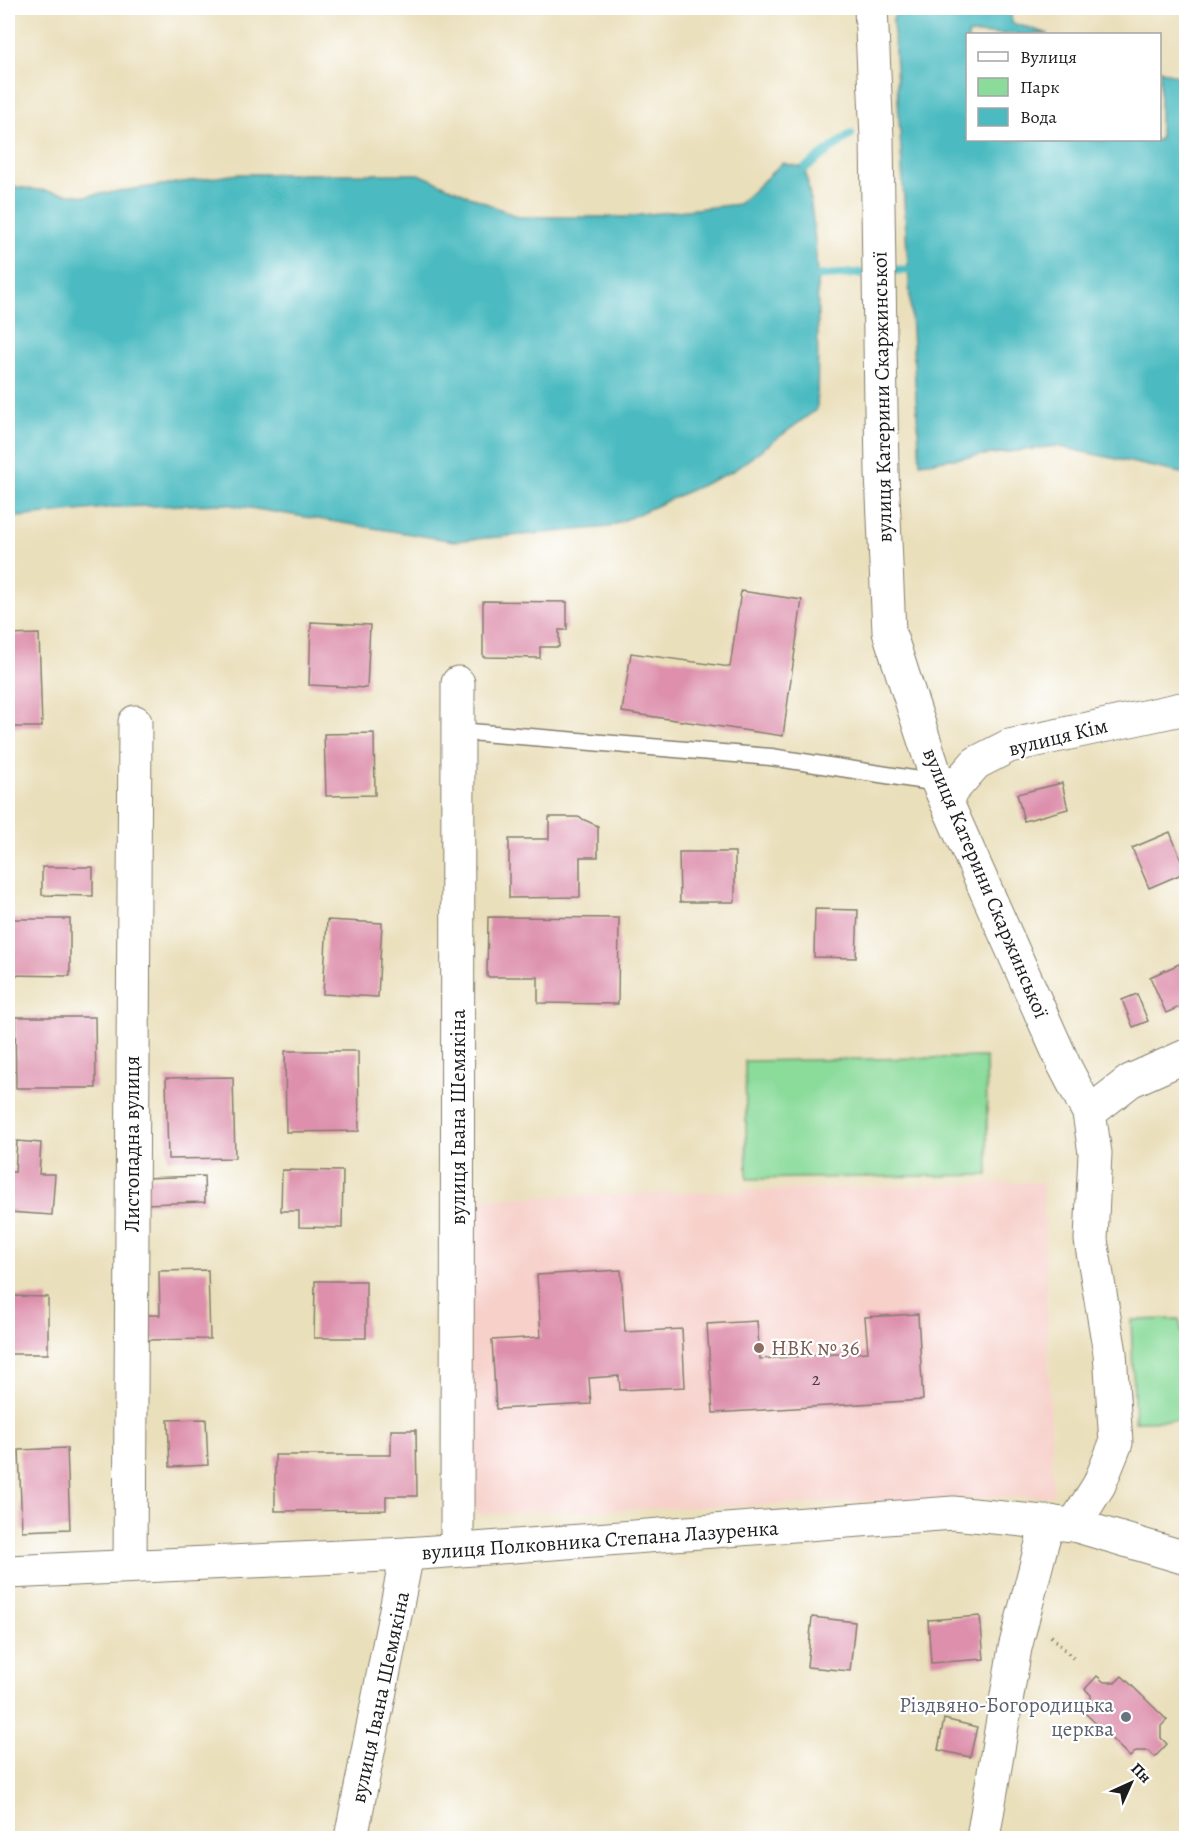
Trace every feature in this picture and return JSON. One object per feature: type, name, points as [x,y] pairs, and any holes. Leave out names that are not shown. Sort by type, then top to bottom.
[{"type":"street","name":"вулиця Катерини Скаржинської","points":[[871,8],[877,138],[882,473],[889,632],[942,790],[1065,1065],[1089,1113],[1095,1152],[1091,1240],[1110,1353],[1116,1443],[1100,1485],[1062,1524],[1043,1539],[1015,1648],[983,1839]]},
{"type":"street","name":"вулиця Івана Шемякіна","points":[[457,1551],[458,683]]},
{"type":"street","name":"вулиця Кім","points":[[942,790],[976,763],[1009,746],[1186,708]]},
{"type":"street","name":"Листопадна вулиця","points":[[130,1566],[135,723]]},
{"type":"street","points":[[1089,1113],[1130,1081],[1186,1056]]},
{"type":"street","name":"вулиця Полковника Степана Лазуренка","points":[[8,1572],[457,1551],[953,1513],[1062,1524],[1186,1558]]},
{"type":"street","name":"вулиця Івана Шемякіна","points":[[351,1839],[407,1554]]},
{"type":"lane","points":[[458,731],[771,757],[942,790]]},
{"type":"shaded area","name":"НВК № 36","points":[[1043,1182],[1053,1496],[476,1514],[465,1199]]},
{"type":"green space","points":[[986,1057],[988,1175],[747,1179],[745,1061]]},
{"type":"green space","points":[[1179,1319],[1186,1357],[1186,1420],[1135,1421],[1131,1320]]},
{"type":"water","points":[[900,8],[1010,8],[1012,23],[1046,33],[966,33],[966,141],[1161,141],[1161,70],[1186,79],[1186,474],[1056,446],[920,463],[893,19]]},
{"type":"water","points":[[782,163],[805,168],[810,198],[817,288],[817,409],[733,471],[609,527],[454,541],[225,504],[115,507],[8,518],[8,186],[86,196],[238,174],[419,174],[518,217],[625,217],[739,204]]},
{"type":"building","points":[[741,591],[802,600],[783,736],[622,712],[631,653],[730,667]]},
{"type":"building","points":[[483,601],[567,602],[567,630],[559,630],[559,647],[540,647],[540,658],[483,657]]},
{"type":"building","points":[[311,622],[370,625],[367,688],[309,685]]},
{"type":"building","points":[[39,634],[42,727],[11,727],[11,735],[8,735],[8,635]]},
{"type":"building","points":[[374,733],[375,795],[326,796],[324,734]]},
{"type":"building","points":[[1062,783],[1068,809],[1024,821],[1017,794]]},
{"type":"building","points":[[549,817],[578,817],[598,826],[598,857],[580,857],[580,897],[509,898],[509,839],[549,839]]},
{"type":"building","points":[[1170,832],[1186,872],[1149,888],[1132,848]]},
{"type":"building","points":[[679,852],[735,852],[735,902],[680,902]]},
{"type":"building","points":[[42,867],[93,867],[93,896],[42,895]]},
{"type":"building","points":[[815,909],[858,910],[856,958],[814,957]]},
{"type":"building","points":[[488,917],[619,918],[618,1004],[538,1003],[538,977],[487,977]]},
{"type":"building","points":[[8,919],[70,919],[70,976],[8,975]]},
{"type":"building","points":[[327,920],[382,923],[378,997],[323,994]]},
{"type":"building","points":[[1186,961],[1186,1004],[1166,1013],[1150,977]]},
{"type":"building","points":[[1137,994],[1148,1021],[1133,1027],[1122,1000]]},
{"type":"building","points":[[15,1017],[95,1017],[96,1088],[16,1088]]},
{"type":"building","points":[[285,1051],[358,1051],[359,1131],[286,1132]]},
{"type":"building","points":[[233,1077],[235,1158],[168,1159],[166,1078]]},
{"type":"building","points":[[17,1141],[41,1143],[39,1174],[55,1174],[52,1215],[8,1212],[8,1172],[15,1172]]},
{"type":"building","points":[[282,1170],[343,1171],[342,1228],[299,1227],[299,1211],[281,1211]]},
{"type":"building","points":[[204,1176],[205,1202],[144,1204],[143,1178]]},
{"type":"building","points":[[208,1270],[210,1339],[145,1340],[144,1315],[160,1315],[159,1271]]},
{"type":"building","points":[[621,1270],[625,1332],[682,1329],[685,1387],[620,1390],[619,1376],[589,1378],[591,1404],[496,1409],[492,1340],[541,1337],[537,1275]]},
{"type":"building","points":[[315,1281],[366,1281],[366,1338],[314,1338]]},
{"type":"building","points":[[8,1296],[48,1297],[48,1354],[8,1354]]},
{"type":"building","points":[[918,1314],[923,1400],[713,1413],[707,1324],[757,1321],[760,1359],[868,1352],[865,1317]]},
{"type":"building","points":[[206,1419],[208,1465],[170,1467],[168,1420]]},
{"type":"building","points":[[391,1430],[416,1430],[417,1496],[386,1496],[386,1510],[275,1511],[275,1455],[391,1455]]},
{"type":"building","points":[[67,1448],[70,1529],[22,1531],[19,1450]]},
{"type":"building","points":[[980,1616],[984,1659],[931,1663],[928,1620]]},
{"type":"building","points":[[812,1617],[855,1622],[850,1671],[807,1667]]},
{"type":"building","name":"Різдвяно-Богородицька церква","points":[[1097,1676],[1104,1682],[1116,1682],[1122,1676],[1167,1720],[1161,1726],[1161,1738],[1167,1744],[1155,1757],[1149,1751],[1136,1751],[1130,1757],[1085,1713],[1091,1707],[1091,1695],[1085,1689]]},
{"type":"building","points":[[944,1719],[977,1727],[970,1757],[938,1750]]},
{"type":"waterway","points":[[805,168],[851,134]]},
{"type":"waterway","points":[[896,270],[907,270]]},
{"type":"waterway","points":[[819,276],[862,273]]},
{"type":"place","name":"НВК № 36","points":[[759,1348]]},
{"type":"place","name":"Різдвяно-Богородицька церква","points":[[1126,1717]]}]
